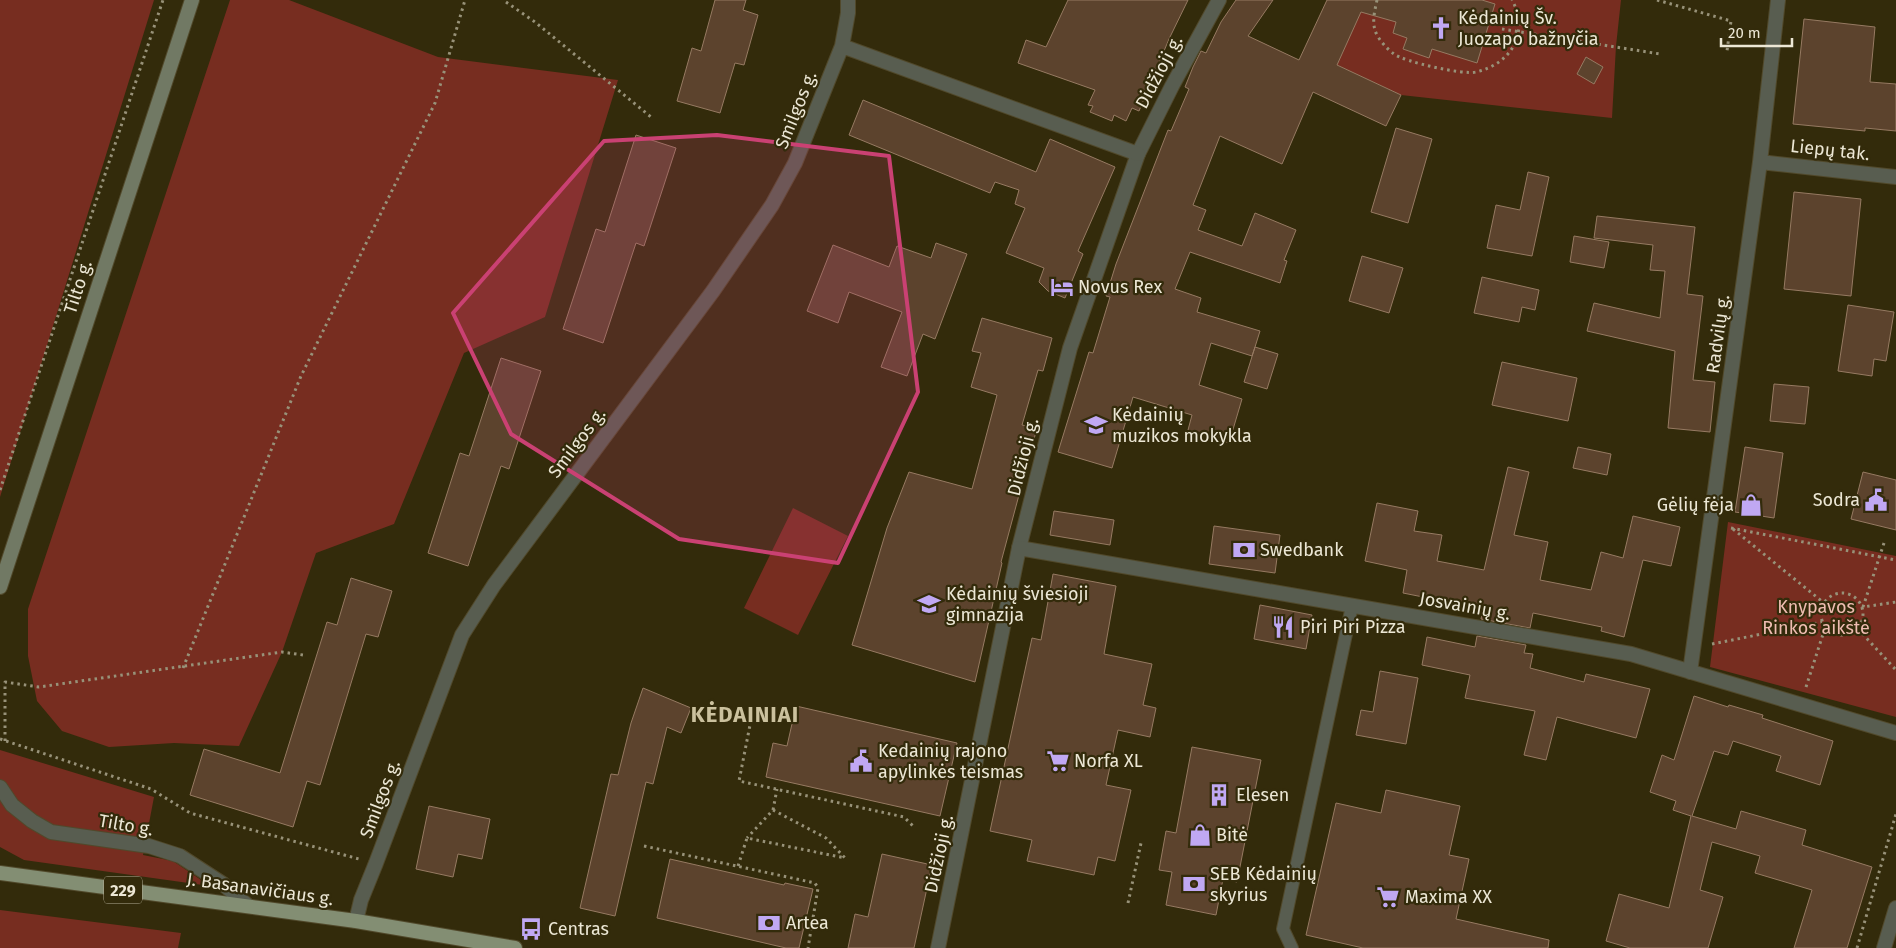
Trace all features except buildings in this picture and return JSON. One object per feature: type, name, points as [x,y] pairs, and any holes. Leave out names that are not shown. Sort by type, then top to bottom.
[{"type":"main road","name":"Tilto g.","points":[[0,586],[192,0]]},
{"type":"main road","name":"J. Basanavičiaus g.","points":[[0,873],[247,905],[515,948]]},
{"type":"street","name":"Smilgos g.","points":[[356,921],[361,900],[462,635],[494,585],[713,291],[772,205],[796,163],[842,46],[848,13],[848,0]]},
{"type":"street","name":"Didžioji g.","points":[[938,948],[1020,548],[1070,348],[1138,154],[1172,86],[1219,0]]},
{"type":"street","name":"Radvilų g.","points":[[1690,672],[1760,162],[1778,0]]},
{"type":"street","points":[[842,46],[1138,154]]},
{"type":"street","name":"Liepų tak.","points":[[1760,162],[1896,177]]},
{"type":"street","name":"Josvainių g.","points":[[1020,548],[1631,654],[1896,733]]},
{"type":"street","name":"Tilto g.","points":[[0,787],[12,805],[32,822],[51,832],[149,846],[180,856],[223,884],[247,905]]},
{"type":"street","points":[[1884,948],[1896,908]]},
{"type":"lane","points":[[1292,948],[1284,929],[1352,606]]},
{"type":"path","points":[[0,490],[163,0]]},
{"type":"path","points":[[183,668],[301,376],[435,103],[466,0]]},
{"type":"path","points":[[1377,0],[1374,16],[1375,32],[1395,55],[1420,64],[1460,72],[1474,72],[1490,67],[1505,58],[1513,48],[1519,31],[1518,16],[1512,0]]},
{"type":"path","points":[[1657,0],[1730,21],[1727,51]]},
{"type":"path","points":[[506,2],[535,22],[651,117]]},
{"type":"path","points":[[1502,28],[1660,54]]},
{"type":"path","points":[[1712,512],[1824,603]]},
{"type":"path","points":[[1732,528],[1896,560]]},
{"type":"path","points":[[1863,607],[1854,596],[1848,593],[1834,594],[1824,603],[1821,609],[1822,622],[1825,628],[1838,636],[1853,633],[1858,628],[1862,622],[1863,607],[1884,543]]},
{"type":"path","points":[[1863,607],[1896,602]]},
{"type":"path","points":[[1693,648],[1822,622]]},
{"type":"path","points":[[1800,704],[1825,628]]},
{"type":"path","points":[[1858,628],[1896,670]]},
{"type":"path","points":[[5,740],[5,682],[39,687],[183,668],[282,652],[304,655]]},
{"type":"path","points":[[751,720],[739,781],[904,816],[915,828]]},
{"type":"path","points":[[0,739],[151,789],[190,813],[376,863]]},
{"type":"path","points":[[738,866],[747,838],[773,810],[777,789]]},
{"type":"path","points":[[747,838],[845,858],[826,838],[773,810]]},
{"type":"path","points":[[1857,948],[1896,814]]},
{"type":"path","points":[[1128,903],[1141,843]]},
{"type":"path","points":[[644,846],[815,883],[818,888],[808,948]]},
{"type":"highlighted area","points":[[717,135],[889,156],[918,392],[838,563],[679,539],[511,434],[453,313],[604,141]]},
{"type":"green space","points":[[0,0],[154,0],[0,497]]},
{"type":"green space","points":[[230,0],[289,0],[438,57],[618,80],[545,317],[464,353],[394,524],[316,553],[282,652],[239,746],[174,743],[109,747],[62,731],[37,701],[28,656],[28,609]]},
{"type":"green space","points":[[1366,0],[1621,0],[1612,118],[1401,95],[1328,61]]},
{"type":"green space","points":[[793,508],[848,536],[798,635],[744,608]]},
{"type":"green space","name":"Knypavos Rinkos aikštė","points":[[1728,522],[1896,556],[1896,717],[1710,667]]},
{"type":"green space","points":[[0,750],[154,797],[143,855],[173,861],[210,886],[24,860],[0,847]]},
{"type":"green space","points":[[0,910],[181,933],[178,948],[0,948]]},
{"type":"place","name":"Kėdainių Šv. Juozapo bažnyčia","points":[[1441,28]]},
{"type":"place","name":"Novus Rex","points":[[1062,287]]},
{"type":"place","name":"Kėdainių muzikos mokykla","points":[[1096,425]]},
{"type":"place","name":"Sodra","points":[[1876,500]]},
{"type":"place","name":"Gėlių fėja","points":[[1751,505]]},
{"type":"place","name":"Swedbank","points":[[1244,550]]},
{"type":"place","name":"Kėdainių šviesioji gimnazija","points":[[929,604]]},
{"type":"place","name":"Piri Piri Pizza","points":[[1283,627]]},
{"type":"place","name":"Kedainių rajono apylinkės teismas","points":[[861,761]]},
{"type":"place","name":"Norfa XL","points":[[1058,761]]},
{"type":"place","name":"Elesen","points":[[1219,795]]},
{"type":"place","name":"Bitė","points":[[1200,835]]},
{"type":"place","name":"SEB Kėdainių skyrius","points":[[1194,884]]},
{"type":"place","name":"Maxima XX","points":[[1388,897]]},
{"type":"place","name":"Artea","points":[[769,923]]},
{"type":"place","name":"Centras","points":[[531,929]]},
{"type":"district","name":"KĖDAINIAI","points":[[745,714]]}]
